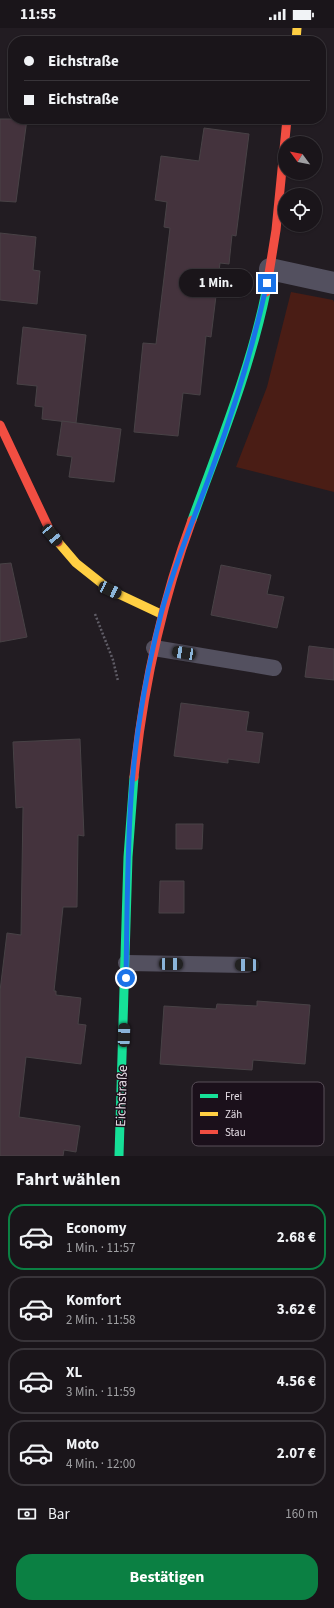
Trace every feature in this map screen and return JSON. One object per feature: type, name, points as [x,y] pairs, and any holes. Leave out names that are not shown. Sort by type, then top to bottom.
[{"type":"street","name":"Eichstraße","points":[[119,1156],[122,1107],[131,797],[138,736],[161,614],[180,552],[212,471],[240,387],[258,325],[270,269],[286,124]]},
{"type":"street","points":[[270,269],[334,283]]},
{"type":"street","points":[[0,426],[52,535],[76,564],[110,590],[161,614]]},
{"type":"lane","points":[[154,648],[274,668]]},
{"type":"lane","points":[[126,963],[247,965]]},
{"type":"path","points":[[93,609],[113,660],[120,687]]},
{"type":"shaded area","points":[[291,292],[333,300],[334,302],[334,492],[236,467],[267,387]]},
{"type":"building","points":[[0,119],[8,119],[8,124],[26,124],[16,202],[0,201]]},
{"type":"building","points":[[204,128],[249,134],[236,236],[232,235],[229,264],[220,263],[211,337],[206,336],[200,395],[183,393],[178,436],[134,432],[143,343],[156,344],[170,228],[164,227],[167,202],[155,200],[161,156],[199,161]]},
{"type":"building","points":[[0,233],[36,237],[33,270],[40,271],[37,304],[0,300]]},
{"type":"building","points":[[23,327],[86,335],[76,423],[42,419],[43,407],[35,406],[37,386],[17,384]]},
{"type":"building","points":[[62,421],[121,429],[114,482],[69,477],[72,457],[57,455]]},
{"type":"building","points":[[11,563],[27,637],[0,642],[0,564]]},
{"type":"building","points":[[221,565],[271,575],[267,594],[284,597],[277,628],[211,615]]},
{"type":"building","points":[[309,646],[334,649],[334,680],[305,677]]},
{"type":"building","points":[[181,703],[249,712],[246,731],[263,733],[259,763],[228,759],[228,763],[174,756]]},
{"type":"building","points":[[80,739],[84,836],[78,835],[77,907],[63,907],[54,991],[56,991],[56,995],[81,998],[78,1024],[86,1025],[81,1064],[26,1057],[19,1117],[80,1126],[76,1152],[64,1150],[63,1156],[0,1156],[0,991],[7,933],[21,935],[23,807],[16,808],[13,742]]},
{"type":"building","points":[[176,824],[203,824],[202,849],[176,849]]},
{"type":"building","points":[[160,881],[184,881],[184,913],[159,913]]},
{"type":"building","points":[[257,1001],[310,1005],[305,1064],[253,1060],[252,1070],[160,1064],[164,1006],[216,1009],[217,1004],[257,1006]]},
{"type":"traffic: fast","points":[[192,520],[243,379],[266,292]]},
{"type":"traffic: fast","points":[[119,1156],[128,857],[134,777]]},
{"type":"traffic: slow","points":[[296,36],[297,28]]},
{"type":"traffic: slow","points":[[58,542],[76,563],[110,590],[161,614]]},
{"type":"traffic: jam","points":[[266,292],[276,230],[287,124]]},
{"type":"traffic: jam","points":[[0,425],[52,535],[58,542]]},
{"type":"traffic: jam","points":[[134,777],[142,712],[162,615],[192,520]]},
{"type":"route","points":[[126,978],[131,797],[138,736],[147,679],[161,614],[180,552],[212,471],[240,387],[258,325],[267,283]]}]
